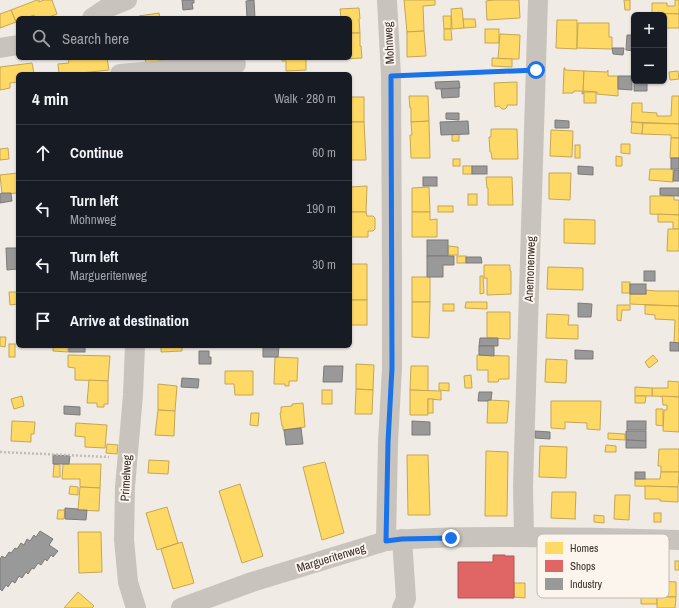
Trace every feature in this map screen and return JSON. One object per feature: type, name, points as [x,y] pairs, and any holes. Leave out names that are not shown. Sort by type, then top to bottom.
[{"type":"street","points":[[103,15],[127,0]]},
{"type":"street","name":"Mohnweg","points":[[387,0],[391,76],[392,368],[388,442],[394,540],[406,599],[402,608]]},
{"type":"street","name":"Anemonenweg","points":[[524,538],[524,470],[538,0]]},
{"type":"street","points":[[0,48],[16,45]]},
{"type":"street","points":[[117,60],[120,72]]},
{"type":"street","points":[[143,72],[236,64]]},
{"type":"street","name":"Primelweg","points":[[135,348],[133,395],[125,487],[124,540],[128,582],[136,608]]},
{"type":"street","name":"Margueritenweg","points":[[181,608],[252,582],[394,540],[451,538],[537,538]]},
{"type":"street","name":"Margueritenweg","points":[[669,540],[679,540]]},
{"type":"path","points":[[391,76],[536,70]]},
{"type":"path","points":[[0,452],[63,454],[127,459]]},
{"type":"building: Homes","points":[[37,0],[39,0],[39,2],[44,0],[52,0],[57,14],[52,16],[16,16],[16,22],[11,10]]},
{"type":"building: Homes","points":[[404,0],[435,0],[435,5],[423,6],[424,31],[407,32]]},
{"type":"building: Homes","points":[[519,0],[520,18],[487,20],[486,1]]},
{"type":"building: Homes","points":[[624,0],[630,0],[630,10],[625,10]]},
{"type":"building: Homes","points":[[675,0],[679,0],[679,14],[652,12],[652,3],[667,3],[667,6],[675,6]]},
{"type":"building: Homes","points":[[359,8],[360,33],[352,33],[352,16],[341,16],[340,9]]},
{"type":"building: Homes","points":[[462,8],[464,28],[452,29],[451,9]]},
{"type":"building: Homes","points":[[11,10],[16,22],[0,28],[0,14]]},
{"type":"building: Homes","points":[[159,13],[160,16],[139,16]]},
{"type":"building: Homes","points":[[667,14],[679,14],[679,28],[667,28]]},
{"type":"building: Homes","points":[[443,16],[451,16],[451,29],[444,29]]},
{"type":"building: Homes","points":[[463,19],[475,19],[476,27],[464,28]]},
{"type":"building: Homes","points":[[557,20],[577,20],[577,49],[556,48]]},
{"type":"building: Homes","points":[[578,23],[609,23],[609,37],[612,37],[612,49],[577,48]]},
{"type":"building: Homes","points":[[444,29],[451,29],[452,40],[444,40]]},
{"type":"building: Homes","points":[[485,29],[499,29],[499,43],[485,43]]},
{"type":"building: Homes","points":[[424,31],[426,56],[407,57],[407,32]]},
{"type":"building: Homes","points":[[352,33],[360,33],[362,58],[352,59]]},
{"type":"building: Homes","points":[[500,34],[520,35],[519,59],[498,59]]},
{"type":"building: Homes","points":[[492,58],[512,59],[512,67],[492,66]]},
{"type":"building: Homes","points":[[68,60],[107,60],[109,70],[90,72],[59,72],[58,64],[69,63]]},
{"type":"building: Homes","points":[[145,60],[166,60],[146,63]]},
{"type":"building: Homes","points":[[306,60],[306,70],[286,71],[286,61],[282,61]]},
{"type":"building: Homes","points":[[32,63],[34,72],[16,72],[16,82],[10,83],[10,88],[0,90],[0,67]]},
{"type":"building: Homes","points":[[564,68],[565,70],[584,71],[583,94],[582,91],[574,91],[573,93],[563,94]]},
{"type":"building: Homes","points":[[608,70],[608,76],[618,76],[618,96],[584,91],[583,94],[584,71],[607,72]]},
{"type":"building: Homes","points":[[678,71],[679,79],[670,80],[669,72]]},
{"type":"building: Homes","points":[[517,82],[517,105],[507,105],[505,109],[502,109],[499,106],[495,107],[494,83]]},
{"type":"building: Homes","points":[[584,92],[596,92],[596,103],[584,103]]},
{"type":"building: Homes","points":[[409,96],[428,96],[429,121],[411,122]]},
{"type":"building: Homes","points":[[672,96],[679,96],[679,124],[631,122],[632,103],[642,103],[642,112],[657,113],[657,116],[671,116]]},
{"type":"building: Homes","points":[[352,97],[364,97],[364,122],[352,122]]},
{"type":"building: Homes","points":[[429,121],[430,158],[411,158],[411,122]]},
{"type":"building: Homes","points":[[352,122],[364,122],[366,160],[352,160]]},
{"type":"building: Homes","points":[[632,122],[643,123],[642,134],[631,133]]},
{"type":"building: Homes","points":[[643,123],[679,124],[679,138],[671,138],[671,135],[642,134]]},
{"type":"building: Homes","points":[[491,129],[517,129],[518,159],[492,159],[489,137],[491,137]]},
{"type":"building: Homes","points":[[551,130],[573,131],[572,157],[550,156]]},
{"type":"building: Homes","points":[[459,134],[459,141],[452,141],[452,135]]},
{"type":"building: Homes","points":[[671,138],[679,138],[679,158],[670,158]]},
{"type":"building: Homes","points":[[621,144],[630,144],[630,154],[621,153]]},
{"type":"building: Homes","points":[[575,145],[580,145],[580,158],[575,158]]},
{"type":"building: Homes","points":[[8,148],[9,159],[0,160],[0,149]]},
{"type":"building: Homes","points":[[616,156],[622,157],[622,166],[616,166]]},
{"type":"building: Homes","points":[[453,159],[460,159],[460,166],[453,166]]},
{"type":"building: Homes","points":[[463,166],[472,166],[472,174],[463,174]]},
{"type":"building: Homes","points":[[650,169],[673,169],[673,182],[649,180]]},
{"type":"building: Homes","points":[[16,173],[16,193],[2,194],[0,175]]},
{"type":"building: Homes","points":[[549,173],[571,173],[570,200],[549,199]]},
{"type":"building: Homes","points":[[486,177],[512,177],[513,205],[488,205],[488,188]]},
{"type":"building: Homes","points":[[367,186],[366,212],[352,212],[352,187]]},
{"type":"building: Homes","points":[[429,187],[430,212],[412,212],[412,188]]},
{"type":"building: Homes","points":[[468,194],[477,194],[477,205],[468,205]]},
{"type":"building: Homes","points":[[650,196],[674,196],[674,200],[679,200],[679,215],[650,214]]},
{"type":"building: Homes","points":[[438,206],[453,206],[453,212],[438,212]]},
{"type":"building: Homes","points":[[352,212],[366,212],[367,216],[373,216],[375,218],[375,229],[373,231],[368,231],[368,237],[352,237]]},
{"type":"building: Homes","points":[[412,212],[430,212],[430,220],[437,219],[437,237],[412,237]]},
{"type":"building: Homes","points":[[658,214],[679,215],[679,229],[673,229],[673,222],[658,222]]},
{"type":"building: Homes","points":[[564,219],[595,220],[595,244],[564,243]]},
{"type":"building: Homes","points":[[668,229],[679,229],[679,251],[667,251]]},
{"type":"building: Homes","points":[[448,246],[458,247],[458,255],[448,255]]},
{"type":"building: Homes","points":[[457,256],[466,256],[466,263],[457,263]]},
{"type":"building: Homes","points":[[352,264],[367,264],[367,300],[352,300]]},
{"type":"building: Homes","points":[[484,265],[510,265],[511,294],[487,295],[487,278],[484,278]]},
{"type":"building: Homes","points":[[548,267],[583,268],[583,290],[547,289]]},
{"type":"building: Homes","points":[[480,276],[483,276],[484,293],[480,294]]},
{"type":"building: Homes","points":[[412,277],[430,277],[430,302],[412,302]]},
{"type":"building: Homes","points":[[622,282],[630,282],[630,293],[622,293]]},
{"type":"building: Homes","points":[[646,290],[679,291],[679,306],[630,304],[630,294],[646,294]]},
{"type":"building: Homes","points":[[9,292],[16,292],[16,304],[10,305]]},
{"type":"building: Homes","points":[[352,300],[367,300],[367,325],[352,325]]},
{"type":"building: Homes","points":[[412,302],[430,302],[429,338],[412,337]]},
{"type":"building: Homes","points":[[466,302],[487,302],[487,309],[465,308]]},
{"type":"building: Homes","points":[[443,304],[454,304],[454,311],[443,311]]},
{"type":"building: Homes","points":[[617,305],[630,305],[630,310],[622,310],[621,321],[617,320]]},
{"type":"building: Homes","points":[[645,305],[679,306],[679,343],[674,343],[675,320],[655,319],[655,315],[645,314]]},
{"type":"building: Homes","points":[[487,312],[510,312],[510,339],[487,338]]},
{"type":"building: Homes","points":[[547,314],[569,315],[568,325],[578,325],[578,339],[546,338]]},
{"type":"building: Homes","points":[[0,337],[6,337],[5,347],[0,346]]},
{"type":"building: Homes","points":[[9,344],[15,344],[15,357],[9,357]]},
{"type":"building: Homes","points":[[53,348],[68,348],[68,352],[53,351]]},
{"type":"building: Homes","points":[[161,348],[182,348],[182,351],[161,352]]},
{"type":"building: Homes","points":[[68,355],[110,356],[108,381],[75,380],[75,368],[68,367]]},
{"type":"building: Homes","points":[[477,355],[509,356],[509,379],[499,379],[498,382],[488,382],[488,370],[477,370]]},
{"type":"building: Homes","points":[[653,355],[658,361],[649,368],[645,362]]},
{"type":"building: Homes","points":[[275,357],[298,358],[297,381],[289,381],[289,386],[285,386],[285,384],[274,384]]},
{"type":"building: Homes","points":[[546,359],[567,360],[566,383],[545,382]]},
{"type":"building: Homes","points":[[356,364],[374,365],[373,390],[356,389]]},
{"type":"building: Homes","points":[[411,366],[428,366],[428,391],[410,390]]},
{"type":"building: Homes","points":[[225,371],[253,371],[253,395],[235,395],[234,384],[225,384]]},
{"type":"building: Homes","points":[[471,375],[472,388],[465,388],[464,376]]},
{"type":"building: Homes","points":[[89,380],[108,381],[108,404],[104,404],[104,407],[97,407],[97,403],[87,403]]},
{"type":"building: Homes","points":[[668,381],[679,382],[679,397],[652,396],[652,388],[668,388]]},
{"type":"building: Homes","points":[[439,383],[449,383],[449,391],[439,390]]},
{"type":"building: Homes","points":[[158,384],[177,386],[175,411],[158,410]]},
{"type":"building: Homes","points":[[635,387],[652,388],[652,396],[635,396]]},
{"type":"building: Homes","points":[[356,389],[373,390],[372,414],[355,414]]},
{"type":"building: Homes","points":[[322,390],[332,390],[332,404],[322,404]]},
{"type":"building: Homes","points":[[410,390],[441,391],[441,400],[428,399],[428,415],[410,415]]},
{"type":"building: Homes","points":[[22,396],[24,406],[14,409],[11,399]]},
{"type":"building: Homes","points":[[635,396],[646,396],[645,403],[635,403]]},
{"type":"building: Homes","points":[[662,396],[679,397],[679,432],[663,431],[664,410],[667,410],[667,405],[663,405]]},
{"type":"building: Homes","points":[[428,399],[433,399],[433,413],[428,413]]},
{"type":"building: Homes","points":[[488,400],[509,401],[507,423],[487,423]]},
{"type":"building: Homes","points":[[551,401],[601,401],[600,430],[587,429],[587,423],[565,422],[565,429],[551,428]]},
{"type":"building: Homes","points":[[303,403],[305,427],[283,430],[280,413],[281,407]]},
{"type":"building: Homes","points":[[656,409],[663,409],[663,426],[656,425]]},
{"type":"building: Homes","points":[[158,410],[175,411],[174,436],[155,435]]},
{"type":"building: Homes","points":[[251,413],[259,413],[258,426],[250,425]]},
{"type":"building: Homes","points":[[12,421],[35,422],[34,434],[31,434],[31,442],[11,441]]},
{"type":"building: Homes","points":[[76,423],[107,425],[105,448],[85,447],[85,437],[75,436]]},
{"type":"building: Homes","points":[[608,433],[625,434],[625,440],[608,439]]},
{"type":"building: Homes","points":[[107,444],[118,445],[117,454],[106,453]]},
{"type":"building: Homes","points":[[606,445],[616,446],[616,452],[605,452]]},
{"type":"building: Homes","points":[[540,446],[567,447],[566,478],[539,477]]},
{"type":"building: Homes","points":[[659,449],[679,449],[679,472],[661,472],[661,466],[658,466]]},
{"type":"building: Homes","points":[[486,451],[508,452],[507,516],[485,516]]},
{"type":"building: Homes","points":[[407,455],[428,455],[430,515],[408,515]]},
{"type":"building: Homes","points":[[149,460],[169,461],[168,474],[148,473]]},
{"type":"building: Homes","points":[[325,462],[344,533],[322,540],[303,467]]},
{"type":"building: Homes","points":[[54,464],[60,465],[60,477],[53,477]]},
{"type":"building: Homes","points":[[63,464],[101,464],[100,488],[80,487],[80,479],[62,479]]},
{"type":"building: Homes","points":[[661,472],[679,472],[678,487],[635,486],[635,479],[660,479]]},
{"type":"building: Homes","points":[[240,484],[263,556],[242,563],[219,491]]},
{"type":"building: Homes","points":[[70,486],[78,487],[78,495],[69,494]]},
{"type":"building: Homes","points":[[645,486],[678,487],[678,502],[660,501],[660,499],[645,499]]},
{"type":"building: Homes","points":[[80,487],[100,488],[99,511],[78,510]]},
{"type":"building: Homes","points":[[552,492],[576,492],[576,519],[551,518]]},
{"type":"building: Homes","points":[[615,495],[630,495],[629,520],[614,519]]},
{"type":"building: Homes","points":[[167,507],[178,543],[157,550],[146,513]]},
{"type":"building: Homes","points":[[58,510],[65,510],[64,519],[57,519]]},
{"type":"building: Homes","points":[[654,513],[661,513],[661,522],[654,522]]},
{"type":"building: Homes","points":[[594,515],[604,516],[604,523],[594,522]]},
{"type":"building: Homes","points":[[78,532],[101,532],[102,572],[79,573]]},
{"type":"building: Homes","points":[[182,542],[194,583],[173,589],[161,549]]},
{"type":"building: Homes","points":[[675,561],[679,561],[679,570],[675,570]]},
{"type":"building: Homes","points":[[669,582],[676,582],[676,597],[669,597]]},
{"type":"building: Homes","points":[[514,583],[525,583],[525,598],[514,597]]},
{"type":"building: Homes","points":[[78,592],[94,606],[92,608],[64,608]]},
{"type":"building: Homes","points":[[676,597],[675,608],[657,608],[657,598]]},
{"type":"building: Homes","points":[[641,598],[657,598],[657,604],[641,604]]},
{"type":"building: Shops","points":[[493,555],[514,556],[514,598],[458,598],[458,562],[493,562]]},
{"type":"building: Industry","points":[[182,0],[194,0],[194,3],[192,3],[193,9],[183,10]]},
{"type":"building: Industry","points":[[254,0],[255,16],[247,16],[246,1]]},
{"type":"building: Industry","points":[[627,35],[631,35],[631,51],[626,50]]},
{"type":"building: Industry","points":[[612,48],[624,48],[623,55],[613,54]]},
{"type":"building: Industry","points":[[618,76],[631,76],[632,90],[618,89]]},
{"type":"building: Industry","points":[[459,81],[460,88],[436,89],[435,82]]},
{"type":"building: Industry","points":[[634,84],[647,84],[647,91],[634,91]]},
{"type":"building: Industry","points":[[459,88],[459,97],[442,98],[441,89]]},
{"type":"building: Industry","points":[[446,113],[459,113],[459,120],[446,119]]},
{"type":"building: Industry","points":[[555,120],[569,121],[569,128],[555,128]]},
{"type":"building: Industry","points":[[468,121],[469,134],[441,135],[440,122]]},
{"type":"building: Industry","points":[[671,158],[679,158],[679,169],[671,169]]},
{"type":"building: Industry","points":[[472,166],[487,166],[487,174],[472,174]]},
{"type":"building: Industry","points":[[578,166],[593,167],[593,175],[578,174]]},
{"type":"building: Industry","points":[[674,170],[679,170],[679,181],[673,181]]},
{"type":"building: Industry","points":[[423,177],[437,177],[437,186],[423,186]]},
{"type":"building: Industry","points":[[660,188],[679,188],[679,196],[660,195]]},
{"type":"building: Industry","points":[[11,193],[12,201],[0,203],[0,194]]},
{"type":"building: Industry","points":[[427,240],[448,240],[448,256],[427,256]]},
{"type":"building: Industry","points":[[6,248],[16,248],[16,269],[7,270]]},
{"type":"building: Industry","points":[[427,256],[454,256],[454,265],[443,265],[443,277],[427,277]]},
{"type":"building: Industry","points":[[466,257],[481,257],[482,263],[466,263]]},
{"type":"building: Industry","points":[[644,271],[655,271],[655,281],[644,281]]},
{"type":"building: Industry","points":[[630,284],[646,284],[646,294],[630,294]]},
{"type":"building: Industry","points":[[578,303],[592,304],[591,317],[578,317]]},
{"type":"building: Industry","points":[[480,338],[498,338],[498,346],[479,346]]},
{"type":"building: Industry","points":[[670,342],[679,343],[679,351],[670,351]]},
{"type":"building: Industry","points":[[479,346],[494,346],[494,356],[479,355]]},
{"type":"building: Industry","points":[[69,348],[85,348],[85,352],[69,352]]},
{"type":"building: Industry","points":[[263,348],[279,348],[278,357],[263,357]]},
{"type":"building: Industry","points":[[575,350],[593,351],[593,359],[575,359]]},
{"type":"building: Industry","points":[[199,351],[209,351],[211,364],[199,364]]},
{"type":"building: Industry","points":[[324,366],[343,366],[342,382],[323,382]]},
{"type":"building: Industry","points":[[182,378],[199,379],[198,388],[181,387]]},
{"type":"building: Industry","points":[[479,392],[492,392],[491,400],[478,401]]},
{"type":"building: Industry","points":[[64,406],[80,407],[80,415],[64,414]]},
{"type":"building: Industry","points":[[412,421],[430,422],[430,435],[412,435]]},
{"type":"building: Industry","points":[[627,421],[646,421],[646,430],[627,430]]},
{"type":"building: Industry","points":[[301,428],[303,444],[286,445],[284,430]]},
{"type":"building: Industry","points":[[535,431],[550,432],[550,439],[535,438]]},
{"type":"building: Industry","points":[[626,431],[646,431],[646,441],[626,440]]},
{"type":"building: Industry","points":[[626,440],[646,441],[646,448],[626,448]]},
{"type":"building: Industry","points":[[53,455],[70,456],[69,464],[53,464]]},
{"type":"building: Industry","points":[[635,472],[645,472],[645,479],[635,479]]},
{"type":"building: Industry","points":[[65,508],[87,510],[86,520],[65,519]]},
{"type":"building: Industry","points":[[40,531],[53,539],[49,545],[58,551],[53,557],[51,555],[47,561],[45,559],[41,565],[38,563],[28,574],[26,572],[22,578],[19,576],[15,583],[12,581],[8,587],[6,585],[2,591],[0,589],[0,559],[2,556],[5,558],[9,552],[11,553],[15,548],[17,549],[21,543],[24,545],[27,539],[30,541],[34,535],[36,537]]},
{"type":"route","points":[[451,538],[402,539],[386,541],[388,442],[392,368],[391,76],[536,70]]}]
